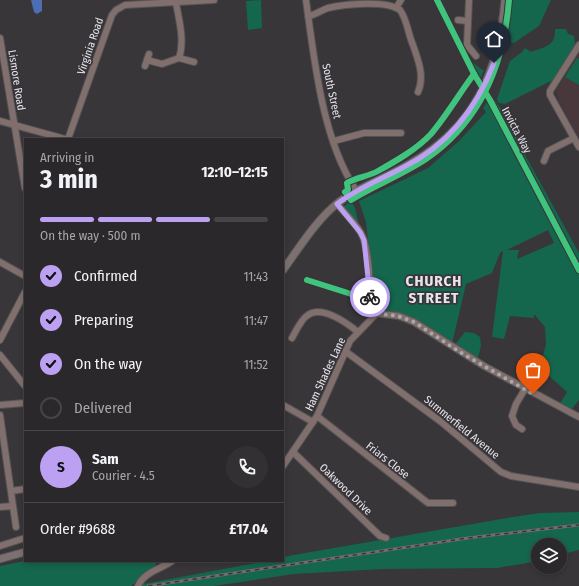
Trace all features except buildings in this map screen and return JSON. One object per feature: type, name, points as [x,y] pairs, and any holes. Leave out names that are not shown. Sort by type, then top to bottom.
[{"type":"main road","points":[[284,269],[312,231],[337,204],[430,151],[463,120],[488,80],[500,44],[505,0]]},
{"type":"main road","points":[[0,559],[24,552]]},
{"type":"street","name":"Virginia Road","points":[[68,138],[112,15],[120,7],[125,5],[214,0]]},
{"type":"street","name":"South Street","points":[[306,0],[321,92],[334,141],[343,166],[355,183]]},
{"type":"street","points":[[396,8],[401,0]]},
{"type":"street","points":[[468,0],[467,45],[476,56]]},
{"type":"street","points":[[176,3],[181,52],[179,58]]},
{"type":"street","points":[[308,16],[329,8],[370,3],[384,3],[396,8],[403,16],[418,60],[422,81],[418,92]]},
{"type":"street","points":[[458,20],[468,21]]},
{"type":"street","name":"Lismore Road","points":[[0,38],[24,182]]},
{"type":"street","points":[[579,45],[550,91],[550,95],[579,147]]},
{"type":"street","points":[[147,60],[162,64],[169,63],[179,58],[194,62]]},
{"type":"street","points":[[0,121],[61,138]]},
{"type":"street","points":[[394,126],[394,133]]},
{"type":"street","points":[[334,141],[364,133],[401,133]]},
{"type":"street","points":[[544,161],[548,151],[574,138]]},
{"type":"street","points":[[337,204],[360,232],[364,240],[371,309],[376,314],[398,316],[414,322],[463,354],[579,417]]},
{"type":"street","points":[[0,262],[24,275]]},
{"type":"street","points":[[0,340],[24,294]]},
{"type":"street","points":[[292,338],[304,317],[314,312],[323,313],[349,325],[358,332]]},
{"type":"street","name":"Ham Shades Lane","points":[[284,465],[315,419],[327,396],[345,351],[358,332],[376,314]]},
{"type":"street","name":"Summerfield Avenue","points":[[345,351],[440,421],[501,472],[511,476],[579,488]]},
{"type":"street","points":[[0,355],[24,385]]},
{"type":"street","points":[[522,429],[514,428],[512,416],[513,411],[525,389]]},
{"type":"street","points":[[0,405],[24,403]]},
{"type":"street","name":"Friars Close","points":[[284,405],[315,419],[428,503],[453,503]]},
{"type":"street","points":[[0,415],[3,462],[11,491],[16,527]]},
{"type":"street","name":"Oakwood Drive","points":[[294,452],[380,536],[386,538]]},
{"type":"street","points":[[11,491],[24,489]]},
{"type":"street","points":[[0,508],[13,506]]},
{"type":"street","points":[[0,546],[24,538]]},
{"type":"street","points":[[139,584],[153,571],[170,562]]},
{"type":"shaded area","points":[[579,52],[579,138],[559,101],[556,91]]},
{"type":"green space","points":[[261,0],[262,28],[248,30],[246,1]]},
{"type":"green space","points":[[433,0],[441,0],[472,62],[484,71],[477,83]]},
{"type":"green space","points":[[509,0],[551,0],[539,26],[514,43],[504,42]]},
{"type":"green space","points":[[555,29],[566,29],[568,34],[574,36],[575,44],[555,79],[505,104],[499,103],[497,99],[510,61],[525,48],[531,52],[549,45],[554,39]]},
{"type":"green space","points":[[577,58],[579,59],[579,85],[565,77]]},
{"type":"green space","points":[[491,95],[506,116],[524,153],[579,253],[579,400],[571,410],[559,405],[567,392],[540,368],[546,344],[545,327],[534,314],[534,318],[510,316],[504,339],[492,337],[503,251],[500,253],[492,273],[466,284],[452,344],[404,315],[378,312],[375,308],[366,222],[359,201],[428,168],[458,142],[486,112],[483,108]],"holes":[[[548,230],[554,243],[517,259],[519,250],[507,250]]]},
{"type":"green space","points":[[351,200],[355,208],[362,237],[341,209]]},
{"type":"green space","points":[[465,332],[474,333],[480,337],[481,346],[477,362],[453,347]]},
{"type":"green space","points":[[579,512],[579,550],[567,553],[567,538],[531,538],[531,562],[497,568],[384,569],[294,574],[214,586],[142,586],[143,584],[262,562],[284,562],[284,557],[288,556],[540,513]]},
{"type":"green space","points":[[24,561],[156,562],[156,565],[131,586],[0,586],[0,566]]},
{"type":"water","points":[[31,0],[42,0],[42,11],[37,14],[34,12]]},
{"type":"railway","points":[[148,586],[468,538],[579,525]]},
{"type":"cycle path","name":"Invicta Way","points":[[437,0],[474,74],[490,100],[579,270]]},
{"type":"cycle path","points":[[474,74],[431,134],[419,145],[378,171],[347,183],[348,190],[345,192],[351,200],[426,159],[445,144],[461,127],[475,109],[486,90],[495,69],[502,47],[509,0]]},
{"type":"cycle path","points":[[307,280],[370,300]]},
{"type":"way so far","points":[[370,297],[371,309],[374,313],[381,316],[398,316],[414,322],[463,354],[533,394]]},
{"type":"district","name":"CHURCH STREET","points":[[434,290]]},
{"type":"route","points":[[370,297],[364,240],[360,232],[337,204],[377,180],[411,164],[439,144],[470,111],[488,80],[494,63]]}]
